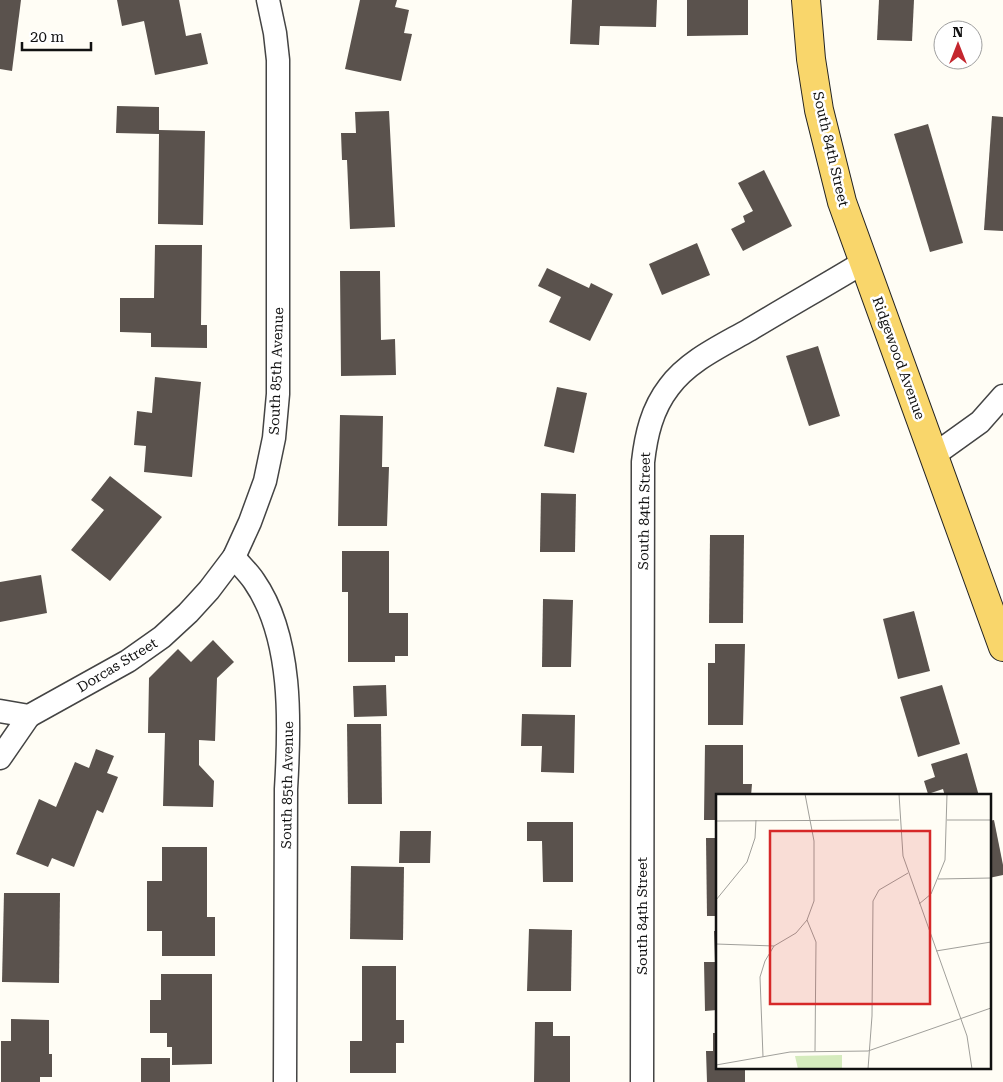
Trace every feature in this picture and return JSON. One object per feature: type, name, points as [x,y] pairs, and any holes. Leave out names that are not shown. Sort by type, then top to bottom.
[{"type":"main road","name":"South 84th Street","points":[[806,0],[811,59],[820,110],[842,202],[864,262]]},
{"type":"main road","name":"Ridgewood Avenue","points":[[864,262],[1003,647]]},
{"type":"street","name":"South 85th Avenue","points":[[268,0],[278,60],[278,394],[274,438],[265,481],[250,522],[234,557],[254,581],[268,608],[283,659],[287,695],[289,743],[286,799],[285,1082]]},
{"type":"street","name":"South 84th Street","points":[[642,1082],[643,462],[645,438],[656,408],[669,387],[684,370],[712,351],[864,262]]},
{"type":"street","points":[[934,455],[980,422],[1003,396]]},
{"type":"street","name":"Dorcas Street","points":[[29,716],[128,661],[162,637],[210,590],[234,557]]},
{"type":"street","points":[[0,711],[29,716],[0,758]]},
{"type":"building","points":[[0,0],[21,0],[12,71],[0,69]]},
{"type":"building","points":[[117,0],[179,0],[186,36],[201,33],[208,64],[155,75],[144,21],[122,26]]},
{"type":"building","points":[[360,0],[397,0],[395,7],[409,10],[404,33],[412,34],[401,81],[345,69]]},
{"type":"building","points":[[572,0],[657,0],[656,27],[600,26],[599,45],[570,44]]},
{"type":"building","points":[[687,0],[748,0],[748,35],[687,36]]},
{"type":"building","points":[[879,0],[914,0],[912,41],[877,40]]},
{"type":"building","points":[[117,106],[159,107],[159,130],[205,131],[203,225],[158,224],[159,134],[116,133]]},
{"type":"building","points":[[389,111],[395,227],[350,229],[347,160],[342,160],[341,133],[356,133],[355,112]]},
{"type":"building","points":[[992,116],[1003,117],[1003,231],[984,230]]},
{"type":"building","points":[[928,124],[963,243],[930,252],[894,134]]},
{"type":"building","points":[[764,170],[792,226],[743,251],[731,229],[745,222],[743,216],[753,211],[738,183]]},
{"type":"building","points":[[697,243],[710,275],[662,295],[649,264]]},
{"type":"building","points":[[155,245],[202,245],[201,325],[207,325],[207,348],[151,347],[151,333],[120,332],[120,298],[154,298]]},
{"type":"building","points":[[547,268],[589,288],[591,283],[613,294],[590,341],[549,322],[561,297],[538,286]]},
{"type":"building","points":[[340,271],[380,271],[381,340],[395,339],[396,375],[341,376]]},
{"type":"building","points":[[818,346],[840,416],[809,426],[786,356]]},
{"type":"building","points":[[155,377],[201,382],[192,477],[144,472],[146,446],[134,445],[137,411],[152,413]]},
{"type":"building","points":[[557,387],[587,393],[574,453],[544,446]]},
{"type":"building","points":[[340,415],[383,416],[382,467],[389,467],[387,526],[338,526]]},
{"type":"building","points":[[110,476],[162,517],[110,581],[71,550],[104,510],[91,500]]},
{"type":"building","points":[[541,493],[576,494],[575,552],[540,552]]},
{"type":"building","points":[[710,535],[744,535],[743,623],[709,623]]},
{"type":"building","points":[[342,551],[389,551],[389,613],[408,613],[408,656],[395,656],[395,662],[348,662],[348,592],[342,592]]},
{"type":"building","points":[[41,575],[47,613],[0,622],[0,582]]},
{"type":"building","points":[[543,599],[573,600],[571,667],[542,667]]},
{"type":"building","points":[[914,611],[930,671],[898,679],[883,619]]},
{"type":"building","points":[[213,640],[234,662],[217,678],[215,741],[199,740],[199,765],[214,781],[213,807],[163,806],[165,733],[148,733],[149,678],[178,649],[191,662]]},
{"type":"building","points":[[715,644],[745,644],[743,725],[708,725],[708,663],[715,663]]},
{"type":"building","points":[[386,685],[387,716],[354,717],[353,686]]},
{"type":"building","points":[[942,685],[960,744],[918,757],[900,697]]},
{"type":"building","points":[[522,714],[575,715],[574,773],[541,772],[542,746],[521,746]]},
{"type":"building","points":[[347,724],[381,724],[382,804],[348,804]]},
{"type":"building","points":[[705,745],[743,745],[743,784],[752,784],[751,794],[716,794],[716,820],[704,820]]},
{"type":"building","points":[[96,749],[114,756],[107,773],[118,777],[103,813],[97,810],[74,867],[52,858],[48,867],[16,854],[39,799],[56,807],[75,762],[89,768]]},
{"type":"building","points":[[967,753],[978,794],[944,794],[943,789],[928,794],[924,781],[935,777],[931,764]]},
{"type":"building","points":[[994,820],[1003,865],[1003,875],[990,878],[990,821]]},
{"type":"building","points":[[527,822],[573,822],[573,882],[543,882],[542,841],[527,841]]},
{"type":"building","points":[[400,831],[431,831],[430,863],[399,863]]},
{"type":"building","points":[[706,838],[716,838],[716,916],[707,916]]},
{"type":"building","points":[[162,847],[207,847],[207,917],[215,917],[215,956],[162,956],[162,931],[147,931],[147,881],[162,881]]},
{"type":"building","points":[[351,866],[404,867],[403,940],[350,939]]},
{"type":"building","points":[[4,893],[60,893],[59,983],[2,982]]},
{"type":"building","points":[[529,929],[572,930],[571,991],[527,991]]},
{"type":"building","points":[[714,931],[716,931],[716,1010],[705,1011],[704,962],[715,962]]},
{"type":"building","points":[[362,966],[396,966],[396,1020],[404,1020],[404,1043],[396,1043],[396,1073],[350,1073],[350,1041],[362,1041]]},
{"type":"building","points":[[161,974],[212,974],[212,1064],[172,1065],[172,1047],[167,1047],[167,1033],[150,1033],[150,1000],[161,1000]]},
{"type":"building","points":[[11,1019],[49,1020],[49,1054],[52,1054],[52,1077],[40,1077],[40,1082],[1,1082],[1,1041],[11,1041]]},
{"type":"building","points":[[535,1022],[553,1022],[553,1036],[570,1036],[570,1082],[534,1082]]},
{"type":"building","points":[[713,1033],[716,1033],[716,1070],[745,1070],[745,1082],[707,1082],[706,1051],[713,1051]]},
{"type":"building","points":[[141,1058],[170,1058],[170,1082],[141,1082]]}]
